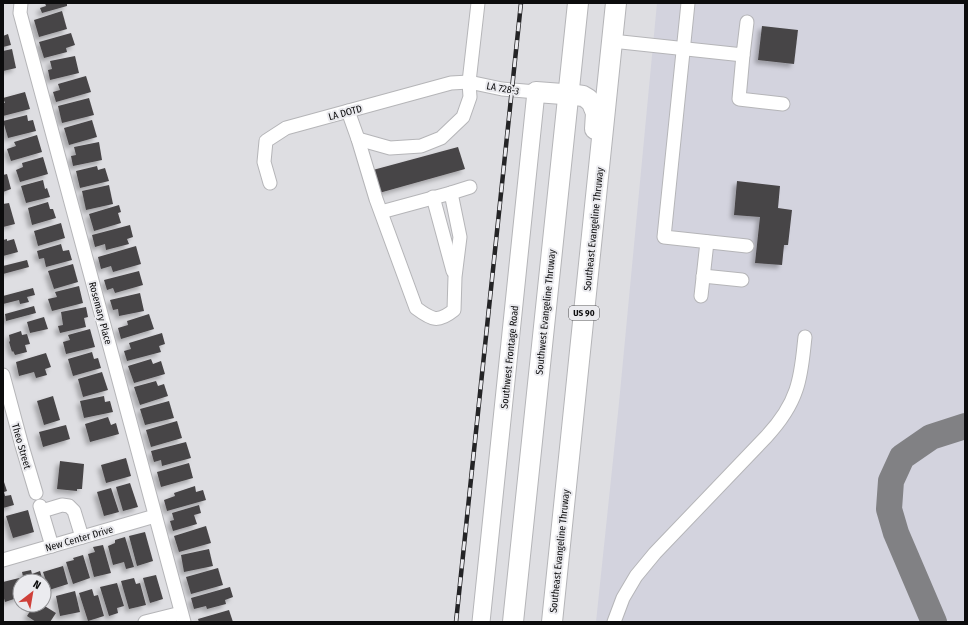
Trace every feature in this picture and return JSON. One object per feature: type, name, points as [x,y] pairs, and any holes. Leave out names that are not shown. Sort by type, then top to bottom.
[{"type":"highway","name":"Southwest Evangeline Thruway","points":[[513,622],[578,3]]},
{"type":"highway","name":"Southeast Evangeline Thruway","points":[[552,622],[616,3]]},
{"type":"highway","points":[[536,92],[583,96],[588,99],[592,103],[596,113],[595,129],[602,150]]},
{"type":"highway","points":[[536,92],[544,96],[552,103],[559,118],[564,136]]},
{"type":"main road","name":"Southwest Frontage Road","points":[[481,622],[536,92]]},
{"type":"street","name":"Rosemary Place","points":[[21,3],[20,13],[183,617]]},
{"type":"street","points":[[358,139],[390,148],[421,146],[441,138],[463,117],[470,97],[470,82],[478,3]]},
{"type":"street","points":[[688,3],[664,237],[747,246]]},
{"type":"street","points":[[746,22],[738,99],[783,104]]},
{"type":"street","points":[[612,41],[743,55]]},
{"type":"street","name":"LA 728-3","points":[[470,82],[502,89],[536,92]]},
{"type":"street","name":"LA DOTD","points":[[270,183],[264,162],[266,141],[286,128],[450,83],[470,82]]},
{"type":"street","points":[[348,111],[376,199],[416,308],[425,315],[435,319],[446,316],[454,310],[455,277],[460,237],[450,193]]},
{"type":"street","points":[[381,212],[470,187]]},
{"type":"street","points":[[433,197],[455,277]]},
{"type":"street","points":[[701,296],[707,242]]},
{"type":"street","points":[[703,276],[742,280]]},
{"type":"street","points":[[614,622],[623,598],[636,576],[654,553],[780,422],[789,407],[796,390],[805,337]]},
{"type":"street","name":"Theo Street","points":[[3,375],[36,493]]},
{"type":"street","points":[[52,546],[41,508],[62,505],[69,506],[74,511],[82,537]]},
{"type":"street","name":"New Center Drive","points":[[3,560],[155,516]]},
{"type":"street","points":[[145,622],[183,617]]},
{"type":"shaded area","points":[[657,3],[965,3],[965,622],[596,622],[619,403]]},
{"type":"building","points":[[45,3],[67,3],[67,6],[42,13],[40,8],[46,6]]},
{"type":"building","points":[[62,11],[67,29],[39,37],[34,20]]},
{"type":"building","points":[[762,26],[798,30],[794,64],[758,60]]},
{"type":"building","points":[[71,33],[75,45],[66,48],[67,52],[44,58],[39,42]]},
{"type":"building","points":[[8,34],[11,45],[3,47],[3,36]]},
{"type":"building","points":[[12,49],[16,68],[3,71],[3,51]]},
{"type":"building","points":[[75,56],[79,73],[50,80],[48,70],[52,69],[50,61]]},
{"type":"building","points":[[86,76],[91,92],[56,102],[53,92],[60,90],[58,84]]},
{"type":"building","points":[[25,92],[30,109],[3,116],[3,103],[5,103],[3,98]]},
{"type":"building","points":[[89,98],[94,115],[62,123],[58,106]]},
{"type":"building","points":[[27,115],[28,121],[33,120],[36,131],[8,138],[3,121]]},
{"type":"building","points":[[92,120],[97,137],[69,145],[64,128]]},
{"type":"building","points":[[37,135],[42,152],[11,161],[7,149],[16,146],[14,142]]},
{"type":"building","points":[[99,142],[102,160],[73,166],[71,156],[76,155],[74,147]]},
{"type":"building","points":[[458,147],[465,169],[379,193],[373,170]]},
{"type":"building","points":[[43,157],[48,174],[20,182],[16,170],[23,167],[22,163]]},
{"type":"building","points":[[97,166],[98,170],[105,168],[109,181],[80,188],[76,171]]},
{"type":"building","points":[[7,174],[11,189],[3,192],[3,175]]},
{"type":"building","points":[[43,180],[45,189],[47,188],[50,197],[26,203],[21,186]]},
{"type":"building","points":[[737,181],[780,186],[778,208],[792,210],[788,245],[784,245],[782,265],[755,263],[760,217],[734,215]]},
{"type":"building","points":[[109,185],[113,204],[86,210],[82,191]]},
{"type":"building","points":[[48,202],[50,209],[53,209],[56,218],[32,225],[28,208]]},
{"type":"building","points":[[9,203],[15,224],[3,227],[3,204]]},
{"type":"building","points":[[119,205],[121,212],[118,213],[121,223],[94,231],[89,214]]},
{"type":"building","points":[[61,223],[65,238],[38,246],[34,231]]},
{"type":"building","points":[[130,225],[133,237],[127,239],[129,244],[106,250],[105,244],[95,247],[92,235]]},
{"type":"building","points":[[7,239],[7,241],[14,239],[18,252],[3,256],[3,240]]},
{"type":"building","points":[[61,244],[63,251],[69,250],[72,260],[46,267],[44,258],[39,259],[37,251]]},
{"type":"building","points":[[136,246],[141,264],[113,272],[111,266],[101,269],[98,257]]},
{"type":"building","points":[[27,260],[29,267],[3,274],[3,266]]},
{"type":"building","points":[[73,264],[78,282],[54,289],[48,271]]},
{"type":"building","points":[[139,271],[143,285],[115,293],[113,288],[107,290],[104,280]]},
{"type":"building","points":[[79,286],[83,303],[52,311],[48,299],[57,297],[55,292]]},
{"type":"building","points":[[33,288],[35,295],[27,297],[29,302],[20,304],[19,300],[3,304],[3,296]]},
{"type":"building","points":[[140,293],[144,311],[119,316],[118,309],[113,310],[110,300]]},
{"type":"building","points":[[34,306],[36,313],[6,321],[5,314]]},
{"type":"building","points":[[86,307],[88,317],[84,318],[86,327],[60,333],[58,326],[63,325],[61,312]]},
{"type":"building","points":[[149,314],[154,329],[121,339],[118,328],[128,325],[127,321]]},
{"type":"building","points":[[44,317],[48,329],[30,333],[27,322]]},
{"type":"building","points":[[90,329],[95,347],[66,354],[63,342],[70,340],[68,335]]},
{"type":"building","points":[[21,331],[22,335],[27,334],[30,344],[25,345],[27,352],[15,355],[13,351],[12,352],[9,342],[9,335]]},
{"type":"building","points":[[162,333],[165,344],[159,346],[161,352],[127,361],[124,351],[131,349],[129,343]]},
{"type":"building","points":[[92,352],[94,359],[98,358],[101,368],[73,376],[68,359]]},
{"type":"building","points":[[46,353],[51,367],[45,369],[47,375],[36,378],[34,372],[19,376],[16,362]]},
{"type":"building","points":[[151,359],[153,364],[161,361],[165,374],[134,383],[128,366]]},
{"type":"building","points":[[102,372],[108,390],[83,397],[78,379]]},
{"type":"building","points":[[156,381],[158,386],[164,384],[168,396],[140,405],[134,387]]},
{"type":"building","points":[[53,396],[60,420],[44,425],[37,401]]},
{"type":"building","points":[[104,396],[105,402],[110,401],[113,412],[84,418],[80,401]]},
{"type":"building","points":[[169,401],[174,418],[145,425],[140,409]]},
{"type":"building","points":[[108,417],[111,425],[116,423],[119,434],[90,442],[85,424]]},
{"type":"building","points":[[177,421],[182,438],[151,447],[146,430]]},
{"type":"building","points":[[66,425],[70,439],[43,447],[39,432]]},
{"type":"building","points":[[186,442],[191,458],[162,466],[161,460],[154,462],[151,451]]},
{"type":"building","points":[[126,458],[131,476],[106,483],[101,465]]},
{"type":"building","points":[[60,461],[84,464],[82,489],[77,489],[77,491],[57,489]]},
{"type":"building","points":[[189,463],[193,478],[161,487],[157,472]]},
{"type":"building","points":[[3,479],[7,491],[4,492],[5,496],[11,495],[14,505],[3,508]]},
{"type":"building","points":[[130,483],[138,507],[123,511],[116,487]]},
{"type":"building","points":[[195,486],[196,492],[203,490],[206,500],[167,511],[164,500],[175,496],[174,493]]},
{"type":"building","points":[[111,488],[119,512],[104,516],[97,492]]},
{"type":"building","points":[[199,505],[201,513],[194,515],[197,524],[173,531],[170,521],[174,520],[172,513]]},
{"type":"building","points":[[28,510],[34,532],[13,538],[6,516]]},
{"type":"building","points":[[206,526],[211,543],[179,552],[174,536]]},
{"type":"building","points":[[145,532],[153,561],[137,566],[129,536]]},
{"type":"building","points":[[125,537],[134,567],[126,569],[124,562],[113,565],[108,546],[115,543],[115,540]]},
{"type":"building","points":[[103,545],[111,573],[94,577],[88,554],[95,552],[93,547]]},
{"type":"building","points":[[209,549],[213,566],[184,572],[181,555]]},
{"type":"building","points":[[83,555],[90,578],[73,584],[66,562]]},
{"type":"building","points":[[63,566],[68,584],[52,589],[52,573],[43,572]]},
{"type":"building","points":[[218,568],[223,585],[191,594],[186,577]]},
{"type":"building","points":[[31,570],[32,573],[22,573]]},
{"type":"building","points":[[156,575],[163,599],[150,603],[143,578]]},
{"type":"building","points":[[134,578],[136,584],[140,583],[146,605],[129,609],[121,581]]},
{"type":"building","points":[[12,580],[12,600],[5,602],[3,595],[3,582]]},
{"type":"building","points":[[117,583],[124,606],[117,608],[118,613],[109,616],[100,587]]},
{"type":"building","points":[[230,587],[233,597],[225,600],[226,604],[207,609],[206,606],[194,609],[191,598]]},
{"type":"building","points":[[92,589],[94,596],[98,595],[104,616],[88,621],[79,593]]},
{"type":"building","points":[[75,591],[80,612],[60,616],[56,596]]},
{"type":"building","points":[[229,610],[233,622],[199,622],[198,619]]},
{"type":"building","points":[[52,611],[56,613],[50,622],[36,622],[27,616],[29,613],[52,613]]},
{"type":"taxiway","points":[[934,622],[896,533],[889,509],[891,481],[902,457],[931,437],[965,426]]},
{"type":"railway","points":[[456,622],[521,3]]}]
